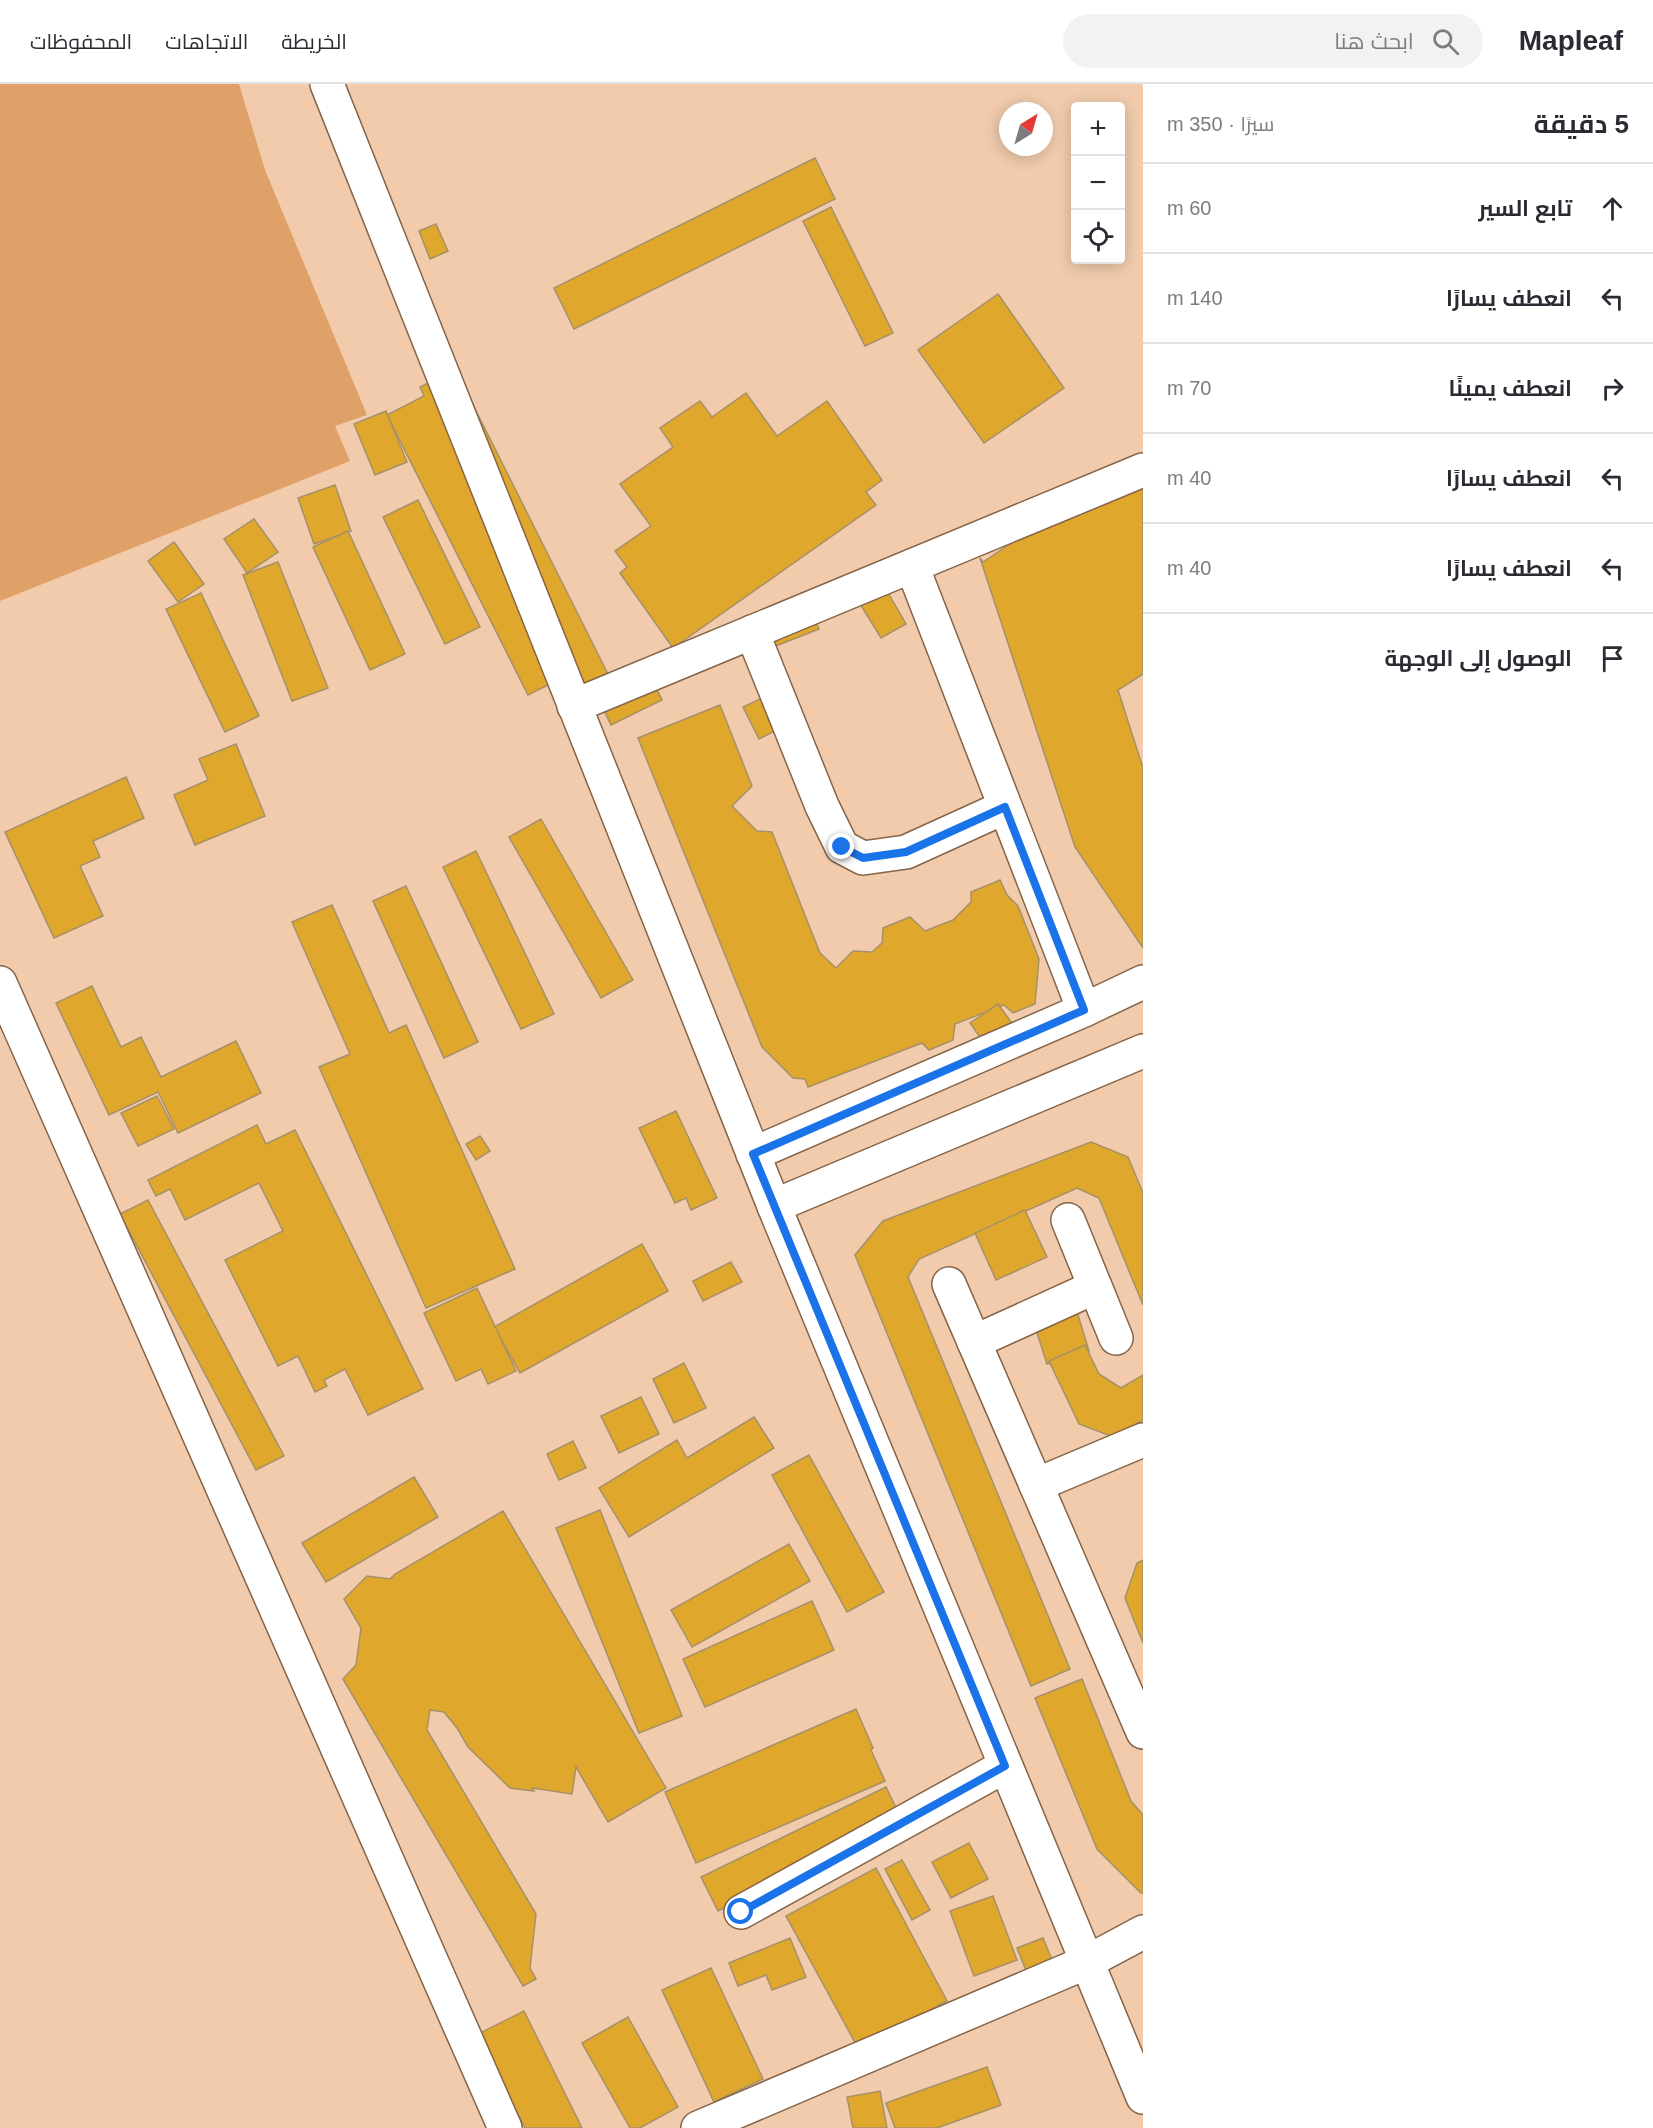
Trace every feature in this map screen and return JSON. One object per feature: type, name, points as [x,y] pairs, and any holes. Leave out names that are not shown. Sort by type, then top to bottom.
[{"type":"street","points":[[327,84],[774,1206],[1143,2097]]},
{"type":"street","points":[[574,706],[1143,470]]},
{"type":"street","points":[[912,566],[1084,1010]]},
{"type":"street","points":[[752,632],[822,806],[842,847],[863,858],[906,852],[1005,807]]},
{"type":"street","points":[[753,1154],[1084,1010],[1143,982]]},
{"type":"street","points":[[0,983],[505,2128]]},
{"type":"street","points":[[774,1206],[1140,1063]]},
{"type":"street","points":[[1068,1220],[1116,1338]]},
{"type":"street","points":[[949,1284],[1143,1732]]},
{"type":"street","points":[[974,1342],[1095,1287]]},
{"type":"street","points":[[1036,1485],[1143,1440]]},
{"type":"street","points":[[741,1912],[1005,1766]]},
{"type":"street","points":[[698,2128],[1087,1962],[1143,1932]]},
{"type":"shaded area","points":[[0,84],[239,84],[265,170],[367,415],[335,426],[350,461],[0,601]]},
{"type":"building","points":[[815,158],[835,199],[574,329],[554,288]]},
{"type":"building","points":[[831,207],[893,333],[865,346],[803,221]]},
{"type":"building","points":[[436,224],[448,251],[430,259],[419,231]]},
{"type":"building","points":[[998,294],[1064,388],[984,443],[918,350]]},
{"type":"building","points":[[455,369],[618,694],[651,678],[662,700],[611,725],[600,702],[568,675],[528,695],[387,415],[424,396],[420,387]]},
{"type":"building","points":[[746,393],[777,436],[827,401],[882,480],[866,492],[876,505],[673,648],[620,573],[627,567],[615,551],[651,526],[620,484],[673,447],[660,428],[700,401],[712,417]]},
{"type":"building","points":[[386,411],[407,462],[375,475],[354,424]]},
{"type":"building","points":[[1143,484],[1143,674],[1118,690],[1143,768],[1143,948],[1075,847],[980,558],[983,562],[1058,512]]},
{"type":"building","points":[[335,485],[351,531],[314,544],[298,498]]},
{"type":"building","points":[[418,500],[480,627],[445,644],[383,517]]},
{"type":"building","points":[[254,519],[278,552],[247,573],[224,539]]},
{"type":"building","points":[[348,531],[405,654],[370,670],[313,547]]},
{"type":"building","points":[[174,542],[204,584],[178,602],[148,561]]},
{"type":"building","points":[[278,562],[328,688],[292,701],[243,575]]},
{"type":"building","points":[[883,584],[906,624],[881,638],[857,599]]},
{"type":"building","points":[[201,593],[259,716],[225,732],[166,609]]},
{"type":"building","points":[[813,615],[819,629],[763,651],[760,643]]},
{"type":"building","points":[[766,696],[781,728],[759,739],[743,707]]},
{"type":"building","points":[[720,705],[752,786],[732,806],[757,831],[772,832],[820,953],[836,968],[853,951],[872,952],[882,943],[883,928],[910,917],[925,931],[953,920],[971,902],[971,892],[1000,880],[1007,895],[1018,906],[1039,959],[1035,1004],[1013,1013],[1004,1005],[955,1024],[953,1040],[929,1050],[922,1043],[808,1087],[805,1079],[793,1078],[762,1047],[638,738]]},
{"type":"building","points":[[236,744],[265,816],[195,845],[174,795],[208,780],[199,759]]},
{"type":"building","points":[[126,777],[144,818],[93,841],[100,857],[80,866],[103,916],[54,938],[5,832]]},
{"type":"building","points":[[541,819],[633,980],[601,998],[509,837]]},
{"type":"building","points":[[476,851],[554,1014],[521,1029],[443,867]]},
{"type":"building","points":[[406,886],[478,1042],[444,1058],[373,901]]},
{"type":"building","points":[[332,905],[389,1033],[406,1025],[515,1269],[426,1308],[319,1067],[350,1054],[292,922]]},
{"type":"building","points":[[92,986],[121,1047],[141,1037],[161,1077],[236,1041],[261,1093],[178,1133],[158,1092],[109,1115],[56,1003]]},
{"type":"building","points":[[998,1004],[1014,1026],[986,1046],[970,1023]]},
{"type":"building","points":[[157,1096],[174,1129],[138,1146],[121,1113]]},
{"type":"building","points":[[676,1111],[717,1198],[691,1210],[686,1198],[675,1203],[639,1128]]},
{"type":"building","points":[[257,1125],[266,1144],[295,1130],[423,1389],[368,1415],[345,1369],[324,1380],[327,1386],[315,1392],[298,1356],[278,1366],[225,1260],[283,1231],[259,1183],[185,1220],[170,1189],[156,1196],[148,1180]]},
{"type":"building","points":[[480,1136],[490,1151],[476,1160],[466,1144]]},
{"type":"building","points":[[1091,1142],[1128,1157],[1143,1193],[1143,1305],[1099,1198],[1077,1188],[919,1259],[908,1277],[1070,1669],[1031,1686],[855,1255],[883,1221]]},
{"type":"building","points":[[148,1200],[284,1456],[256,1470],[120,1214]]},
{"type":"building","points":[[1025,1210],[1047,1257],[996,1280],[975,1233]]},
{"type":"building","points":[[642,1244],[668,1291],[520,1373],[494,1327]]},
{"type":"building","points":[[731,1262],[742,1282],[703,1301],[693,1281]]},
{"type":"building","points":[[477,1288],[516,1371],[488,1384],[481,1369],[456,1381],[424,1313]]},
{"type":"building","points":[[1075,1305],[1089,1351],[1047,1364],[1032,1317]]},
{"type":"building","points":[[1085,1345],[1099,1374],[1121,1388],[1143,1375],[1143,1420],[1113,1437],[1079,1424],[1049,1361]]},
{"type":"building","points":[[684,1363],[706,1408],[674,1423],[653,1379]]},
{"type":"building","points":[[641,1397],[659,1434],[619,1453],[601,1416]]},
{"type":"building","points":[[754,1417],[774,1448],[629,1537],[599,1488],[677,1440],[687,1458]]},
{"type":"building","points":[[573,1441],[586,1468],[559,1480],[547,1454]]},
{"type":"building","points":[[809,1455],[884,1592],[847,1612],[772,1475]]},
{"type":"building","points":[[414,1477],[438,1517],[326,1582],[302,1543]]},
{"type":"building","points":[[600,1510],[682,1716],[639,1733],[556,1528]]},
{"type":"building","points":[[503,1511],[666,1788],[608,1822],[576,1767],[572,1794],[532,1788],[534,1791],[510,1788],[468,1747],[444,1712],[430,1710],[427,1730],[536,1914],[530,1968],[536,1979],[523,1986],[343,1679],[356,1665],[361,1628],[344,1599],[367,1576],[390,1579]]},
{"type":"building","points":[[789,1544],[810,1581],[692,1647],[671,1610]]},
{"type":"building","points":[[1143,1560],[1143,1643],[1125,1598],[1137,1563]]},
{"type":"building","points":[[812,1601],[834,1650],[705,1707],[683,1659]]},
{"type":"building","points":[[1082,1679],[1131,1801],[1143,1815],[1143,1893],[1097,1849],[1035,1698]]},
{"type":"building","points":[[856,1709],[885,1781],[696,1863],[665,1792]]},
{"type":"building","points":[[886,1787],[902,1820],[718,1911],[701,1877]]},
{"type":"building","points":[[969,1843],[988,1879],[951,1898],[932,1862]]},
{"type":"building","points":[[902,1860],[930,1910],[912,1920],[885,1869]]},
{"type":"building","points":[[876,1868],[947,2001],[858,2048],[786,1916]]},
{"type":"building","points":[[993,1896],[1017,1960],[974,1976],[950,1911]]},
{"type":"building","points":[[790,1938],[806,1977],[772,1990],[766,1975],[738,1986],[729,1963]]},
{"type":"building","points":[[1043,1938],[1055,1967],[1029,1978],[1017,1948]]},
{"type":"building","points":[[711,1968],[763,2079],[714,2102],[662,1990]]},
{"type":"building","points":[[524,2011],[582,2128],[525,2128],[478,2034]]},
{"type":"building","points":[[628,2017],[678,2107],[640,2128],[630,2128],[582,2043]]},
{"type":"building","points":[[987,2067],[1001,2105],[937,2128],[895,2128],[886,2103]]},
{"type":"building","points":[[880,2091],[887,2128],[853,2128],[847,2097]]},
{"type":"route","points":[[741,1912],[1005,1766],[753,1154],[1084,1010],[1005,807],[906,852],[863,858],[842,847]]}]
